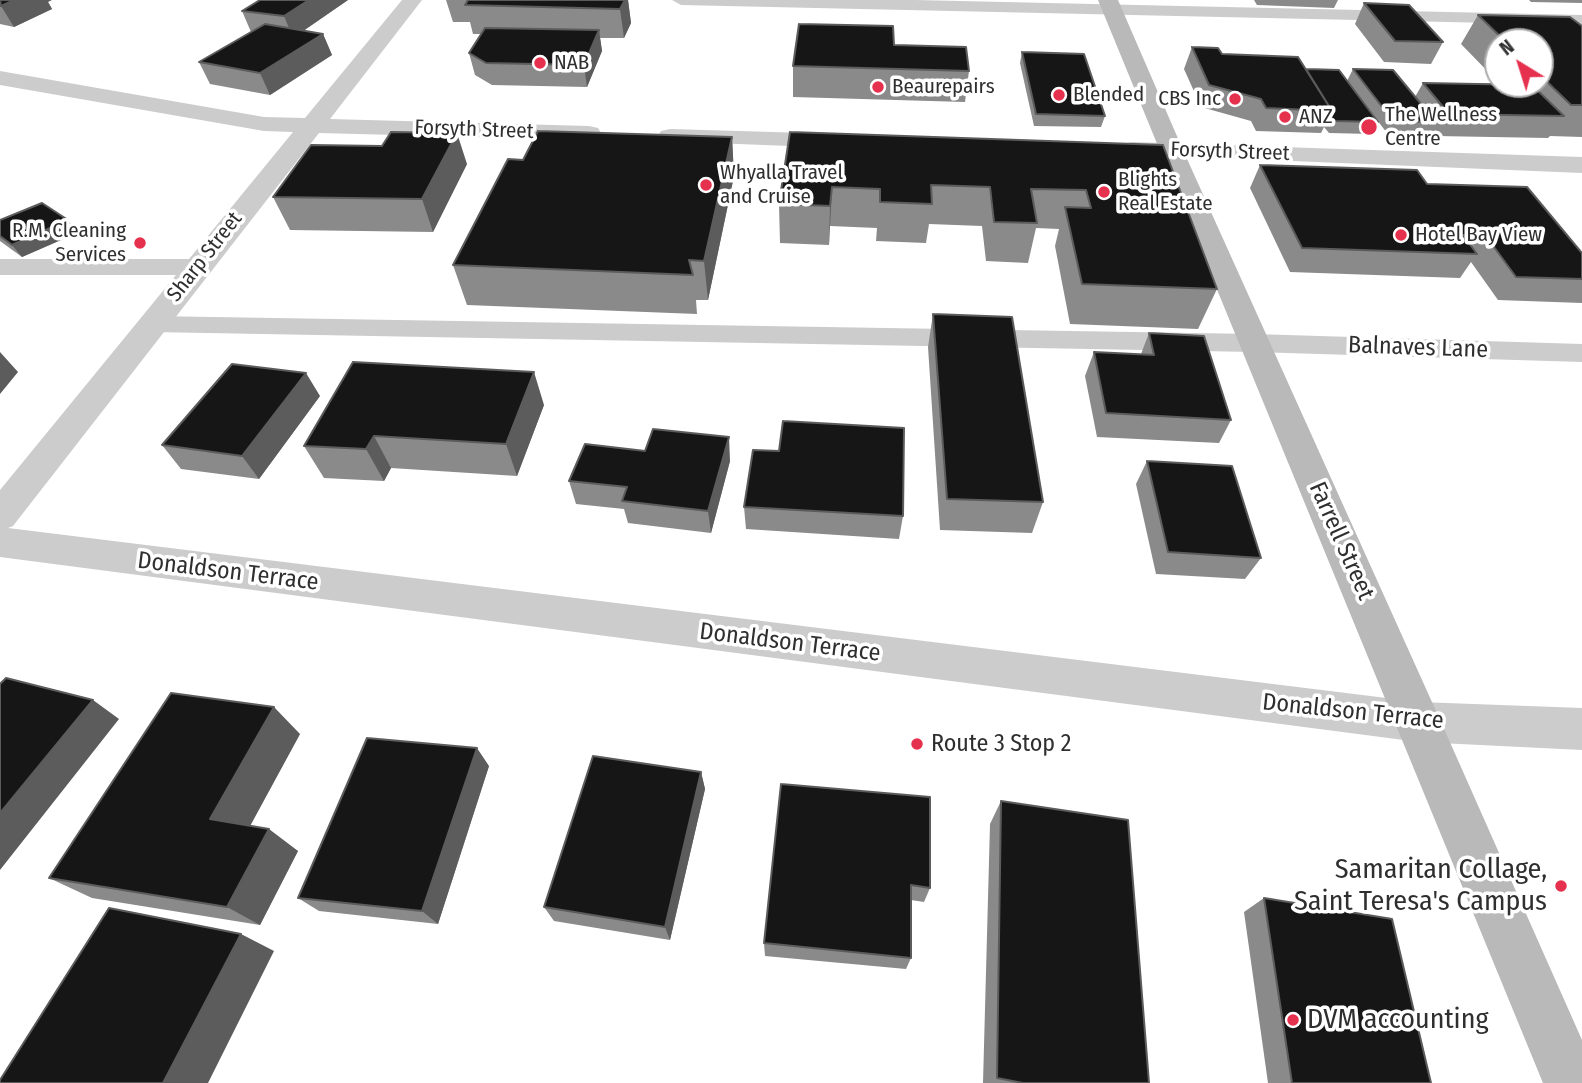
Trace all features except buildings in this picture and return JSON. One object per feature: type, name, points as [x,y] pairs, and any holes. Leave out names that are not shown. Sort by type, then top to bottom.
[{"type":"main road","name":"Farrell Street","points":[[1110,4],[1170,150],[1419,722],[1572,1083]]},
{"type":"street","name":"Sharp Street","points":[[0,516],[412,0]]},
{"type":"street","name":"Forsyth Street","points":[[0,78],[264,124],[616,134]]},
{"type":"street","points":[[644,135],[867,141]]},
{"type":"street","name":"Forsyth Street","points":[[1115,149],[1582,165]]},
{"type":"street","name":"Donaldson Terrace","points":[[0,542],[1419,722],[1582,729]]},
{"type":"lane","points":[[681,0],[1110,4],[1582,20]]},
{"type":"lane","points":[[0,267],[197,267]]},
{"type":"lane","name":"Balnaves Lane","points":[[152,324],[1254,343],[1582,353]]},
{"type":"place","name":"NAB","points":[[540,63]]},
{"type":"place","name":"Beaurepairs","points":[[878,87]]},
{"type":"place","name":"Blended","points":[[1059,95]]},
{"type":"place","name":"CBS Inc","points":[[1235,99]]},
{"type":"place","name":"ANZ","points":[[1285,117]]},
{"type":"place","name":"The Wellness Centre","points":[[1369,127]]},
{"type":"place","name":"Whyalla Travel and Cruise","points":[[706,185]]},
{"type":"place","name":"Blights Real Estate","points":[[1104,192]]},
{"type":"place","name":"Hotel Bay View","points":[[1401,235]]},
{"type":"place","name":"R.M. Cleaning Services","points":[[140,243]]},
{"type":"place","name":"Route 3 Stop 2","points":[[917,744]]},
{"type":"place","name":"Samaritan Collage, Saint Teresa's Campus","points":[[1561,886]]},
{"type":"place","name":"DVM accounting","points":[[1293,1020]]}]
